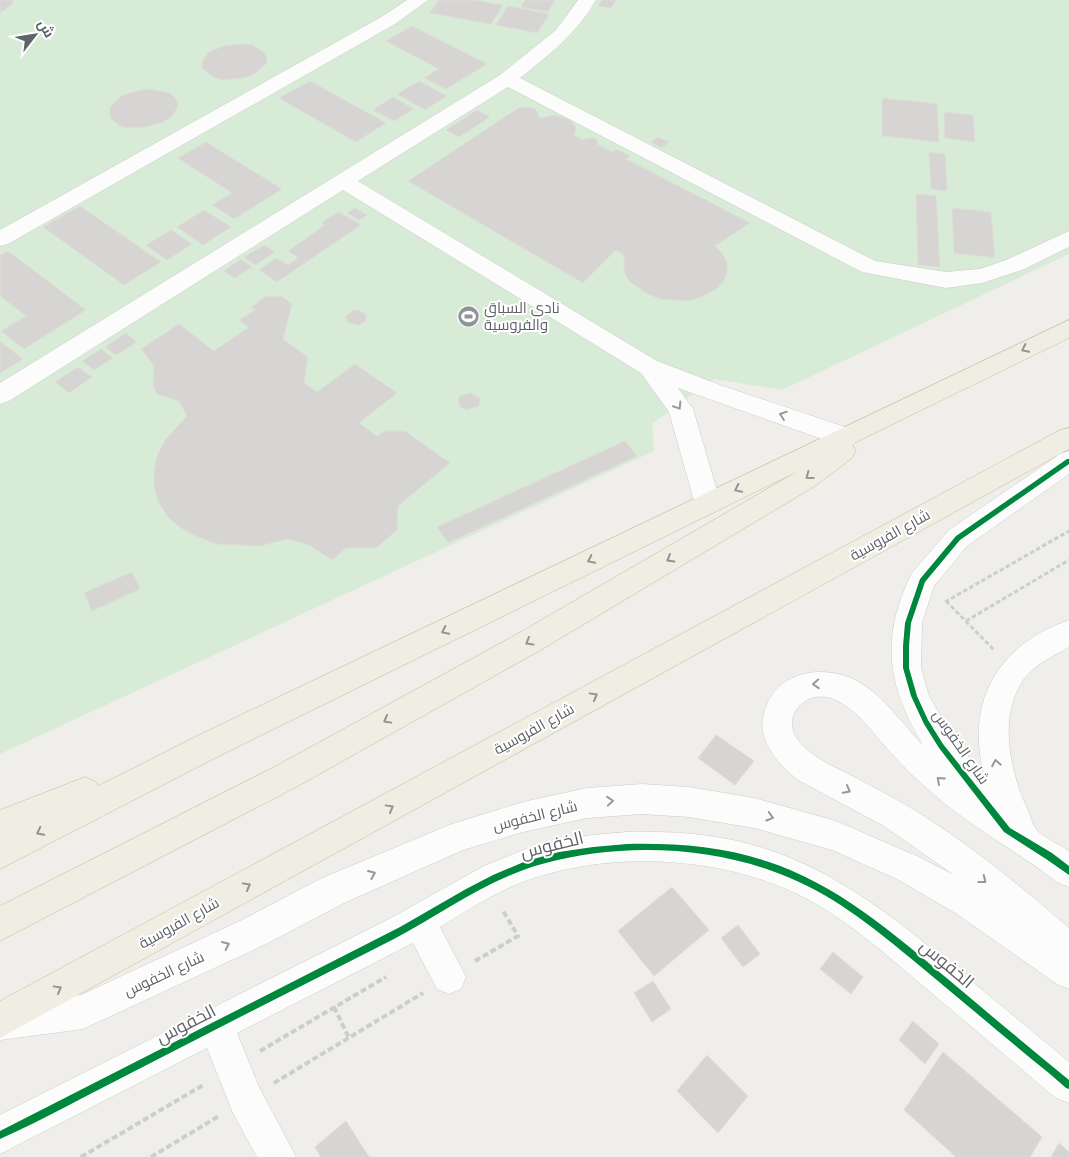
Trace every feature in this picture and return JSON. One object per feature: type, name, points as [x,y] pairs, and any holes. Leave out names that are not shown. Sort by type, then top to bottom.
[{"type":"highway","points":[[0,853],[208,746],[1069,328]]},
{"type":"highway","points":[[0,924],[288,776],[529,642],[806,479],[890,415]]},
{"type":"highway","name":"شارع الفروسية","points":[[0,1021],[1069,437]]},
{"type":"highway","points":[[0,824],[208,746]]},
{"type":"street","points":[[0,239],[390,20],[419,0]]},
{"type":"street","points":[[0,395],[507,79],[542,52],[581,12],[587,0]]},
{"type":"street","points":[[507,79],[870,267],[946,280],[982,276],[1014,264],[1069,238]]},
{"type":"street","points":[[343,180],[569,320],[649,367],[711,391],[845,437]]},
{"type":"street","points":[[649,367],[681,409],[708,504]]},
{"type":"street","name":"شارع الخفوس","points":[[1069,461],[958,538],[922,581],[908,623],[906,668],[914,696],[926,722],[941,746],[1017,836],[1069,871]]},
{"type":"street","points":[[1017,836],[994,752],[996,710],[1002,689],[1014,670],[1028,658],[1069,632]]},
{"type":"street","points":[[1017,836],[953,792],[914,756],[862,701],[841,688],[815,682],[803,686],[793,692],[781,709],[779,731],[784,745],[797,760],[809,770],[922,832],[1040,924],[1069,950]]},
{"type":"street","name":"شارع الخفوس","points":[[0,1021],[83,1012],[254,932],[332,891],[460,836],[523,817],[587,803],[642,798],[690,802],[754,813],[836,836],[908,868],[969,902],[1069,972]]},
{"type":"street","name":"الخفوس","points":[[0,1135],[216,1026],[419,920],[462,894],[509,871],[563,855],[603,848],[681,846],[739,857],[803,879],[829,893],[890,935],[1069,1085]]},
{"type":"street","points":[[419,920],[449,977]]},
{"type":"street","points":[[216,1026],[246,1100],[277,1157]]},
{"type":"street","points":[[1,1157],[35,1119]]},
{"type":"path","points":[[908,623],[1069,531]]},
{"type":"path","points":[[966,621],[1069,560]]},
{"type":"path","points":[[946,601],[1014,670]]},
{"type":"path","points":[[493,914],[510,904]]},
{"type":"path","points":[[151,1157],[518,936],[502,908]]},
{"type":"path","points":[[83,1156],[392,973]]},
{"type":"path","points":[[334,1008],[349,1038]]},
{"type":"green space","name":"نادي السباق والفروسية","points":[[0,0],[1069,0],[1069,254],[782,390],[714,379],[652,424],[654,451],[0,754]]},
{"type":"building","points":[[0,0],[14,0],[11,5],[0,13]]},
{"type":"building","points":[[439,0],[473,0],[503,5],[491,24],[430,13]]},
{"type":"building","points":[[525,0],[555,0],[548,12],[521,7]]},
{"type":"building","points":[[602,0],[616,0],[611,8],[598,6]]},
{"type":"building","points":[[508,6],[549,14],[537,33],[496,25]]},
{"type":"building","points":[[412,26],[487,64],[446,89],[424,78],[439,69],[386,41]]},
{"type":"building","points":[[252,45],[265,53],[267,58],[266,64],[253,75],[244,78],[222,80],[213,77],[202,68],[202,62],[209,52],[224,46]]},
{"type":"building","points":[[310,81],[386,123],[356,142],[279,98]]},
{"type":"building","points":[[419,81],[447,96],[425,110],[397,94]]},
{"type":"building","points":[[150,89],[170,93],[175,98],[178,104],[171,117],[163,122],[142,128],[122,127],[110,118],[110,107],[121,96]]},
{"type":"building","points":[[393,97],[414,109],[394,121],[373,110]]},
{"type":"building","points":[[882,98],[937,104],[939,142],[882,136]]},
{"type":"building","points":[[520,107],[536,110],[540,118],[555,115],[569,119],[576,127],[574,135],[583,140],[595,138],[598,141],[597,144],[612,152],[616,149],[630,156],[626,159],[750,223],[715,246],[727,262],[727,272],[718,288],[699,298],[686,301],[660,299],[648,294],[629,281],[624,272],[624,255],[616,250],[583,283],[408,181]]},
{"type":"building","points":[[477,110],[490,117],[459,137],[446,130]]},
{"type":"building","points":[[944,112],[973,115],[975,142],[945,138]]},
{"type":"building","points":[[658,137],[669,142],[662,148],[651,142]]},
{"type":"building","points":[[206,142],[282,189],[234,219],[212,205],[232,193],[178,158]]},
{"type":"building","points":[[929,152],[945,154],[947,191],[931,189]]},
{"type":"building","points":[[916,194],[936,196],[940,267],[918,265]]},
{"type":"building","points":[[80,206],[161,262],[124,285],[43,227]]},
{"type":"building","points":[[355,208],[367,215],[359,220],[347,213]]},
{"type":"building","points":[[952,208],[991,212],[995,258],[954,253]]},
{"type":"building","points":[[204,210],[231,227],[203,245],[177,227]]},
{"type":"building","points":[[339,212],[361,225],[277,282],[259,270],[276,258],[288,265],[298,258],[288,251],[325,225],[321,223]]},
{"type":"building","points":[[171,230],[192,244],[167,260],[146,245]]},
{"type":"building","points":[[264,245],[275,252],[255,265],[244,257]]},
{"type":"building","points":[[8,251],[86,310],[24,349],[1,331],[26,316],[0,296],[0,255]]},
{"type":"building","points":[[241,259],[252,267],[235,278],[224,271]]},
{"type":"building","points":[[281,296],[292,304],[283,339],[308,357],[304,383],[317,392],[355,364],[397,393],[359,423],[377,436],[385,431],[405,431],[450,463],[398,506],[397,530],[376,548],[346,548],[332,560],[309,545],[287,539],[260,546],[217,544],[181,528],[168,517],[159,503],[154,487],[154,471],[157,456],[165,440],[187,416],[179,401],[157,394],[153,386],[154,366],[141,349],[179,324],[214,351],[249,327],[239,320],[255,310],[251,307],[265,297]]},
{"type":"building","points":[[357,310],[366,314],[365,322],[359,325],[348,323],[345,317],[352,311]]},
{"type":"building","points":[[126,333],[137,342],[116,355],[105,347]]},
{"type":"building","points":[[0,341],[23,359],[0,373]]},
{"type":"building","points":[[101,349],[113,358],[94,370],[82,361]]},
{"type":"building","points":[[78,367],[92,377],[69,393],[55,382]]},
{"type":"building","points":[[470,393],[480,398],[479,406],[467,410],[461,408],[458,400],[460,396]]},
{"type":"building","points":[[625,441],[637,456],[448,543],[437,527]]},
{"type":"building","points":[[132,572],[140,589],[92,611],[84,593]]},
{"type":"building","points":[[716,735],[754,761],[735,785],[698,758]]},
{"type":"building","points":[[672,887],[709,930],[654,976],[618,931]]},
{"type":"building","points":[[738,925],[760,954],[743,967],[721,938]]},
{"type":"building","points":[[833,952],[863,977],[851,994],[820,969]]},
{"type":"building","points":[[653,981],[671,1009],[652,1022],[634,993]]},
{"type":"building","points":[[913,1021],[939,1044],[925,1064],[899,1040]]},
{"type":"building","points":[[943,1052],[1042,1137],[1030,1157],[956,1157],[904,1110]]},
{"type":"building","points":[[707,1055],[748,1096],[718,1133],[677,1091]]},
{"type":"building","points":[[346,1121],[369,1157],[321,1157],[315,1147]]},
{"type":"building","points":[[1059,1143],[1069,1152],[1069,1157],[1051,1157]]},
{"type":"cycle path","points":[[1069,461],[958,538],[922,581],[908,623],[906,646],[906,668],[914,696],[926,722],[941,746],[1007,830],[1069,871]]},
{"type":"cycle path","points":[[0,1135],[403,930],[496,877],[526,865],[559,856],[627,847],[685,848],[726,854],[766,865],[822,889],[857,911],[890,936],[1069,1085]]},
{"type":"place","name":"نادي السباق والفروسية","points":[[468,317]]}]
